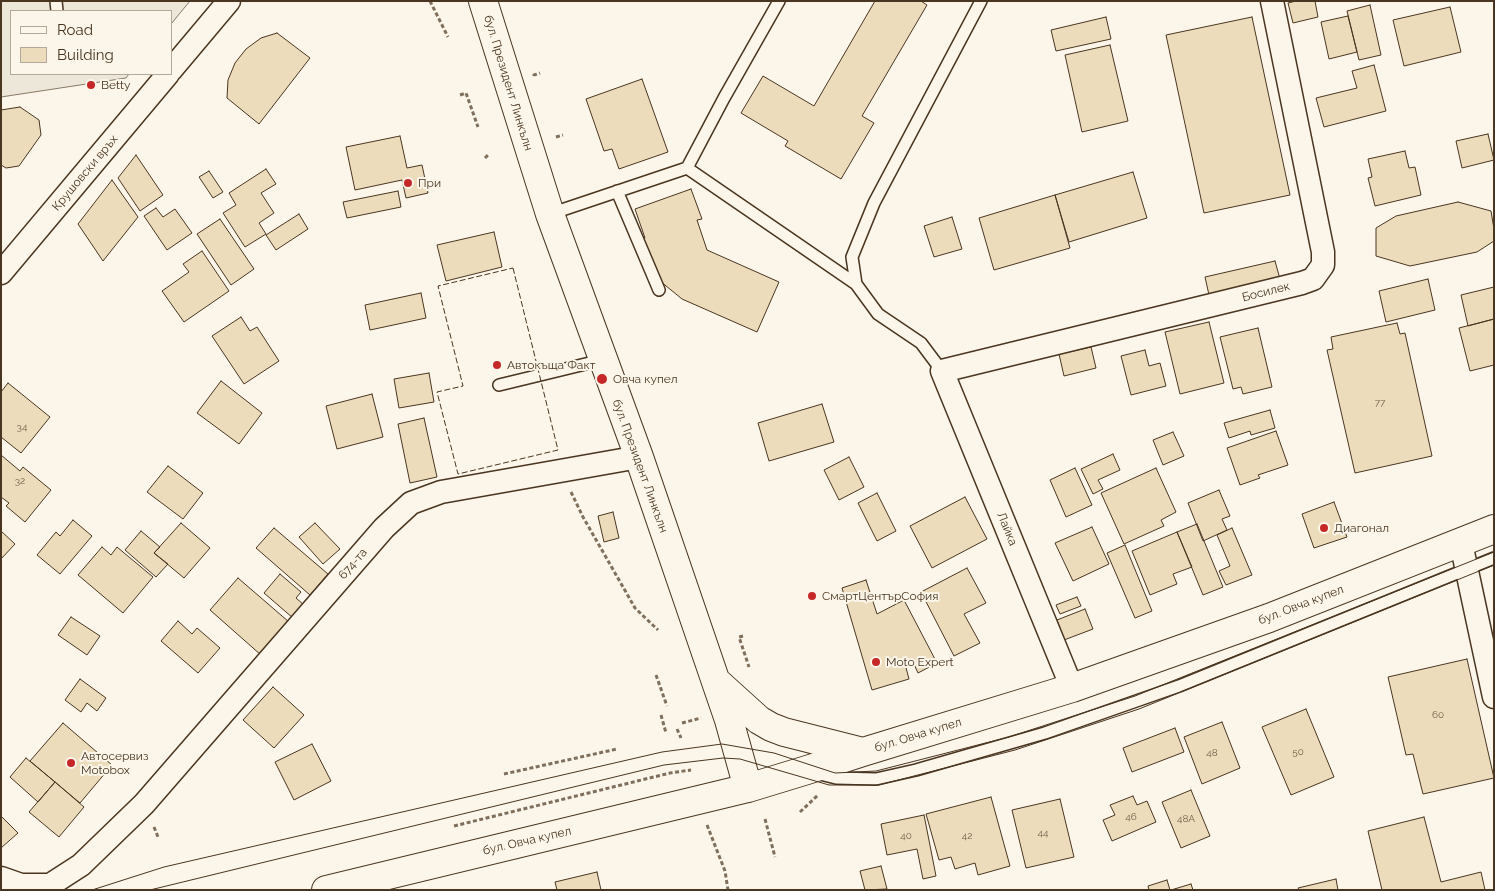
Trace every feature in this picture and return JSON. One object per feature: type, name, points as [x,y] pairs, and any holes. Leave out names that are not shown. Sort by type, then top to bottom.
[{"type":"main road","name":"бул. Президент Линкълн","points":[[483,1],[550,214],[639,457],[713,679],[729,720],[748,788]]},
{"type":"main road","name":"бул. Овча купел","points":[[341,888],[748,788],[1072,688],[1269,618],[1464,556],[1494,529]]},
{"type":"main road","points":[[713,679],[759,720],[771,727],[791,734],[863,752]]},
{"type":"street","points":[[172,69],[229,1]]},
{"type":"street","name":"Босилек","points":[[942,371],[1292,286],[1313,279],[1323,265],[1323,252],[1272,1]]},
{"type":"street","name":"Крушовски връх","points":[[1,272],[167,75]]},
{"type":"street","name":"Лайка","points":[[942,371],[1072,688]]},
{"type":"street","name":"674-та","points":[[1,878],[21,886],[50,885],[81,865],[144,804],[384,528],[411,503],[441,492],[639,457]]},
{"type":"street","points":[[1464,556],[1494,698]]},
{"type":"lane","points":[[550,214],[688,168],[724,98],[779,1]]},
{"type":"lane","points":[[856,284],[852,256],[874,203],[981,1]]},
{"type":"lane","points":[[688,168],[856,284],[878,314],[921,343],[942,371]]},
{"type":"lane","points":[[617,192],[658,290]]},
{"type":"lane","points":[[499,385],[602,360]]},
{"type":"lane","points":[[807,770],[836,778],[876,779],[916,770],[1045,733],[1178,686],[1464,556],[1494,558]]},
{"type":"path","points":[[430,1],[448,37]]},
{"type":"path","points":[[534,75],[540,73]]},
{"type":"path","points":[[460,95],[466,93],[478,127]]},
{"type":"path","points":[[556,137],[563,135]]},
{"type":"path","points":[[484,158],[489,154]]},
{"type":"path","points":[[562,470],[583,517],[635,608],[658,630]]},
{"type":"path","points":[[742,636],[739,637],[748,667]]},
{"type":"path","points":[[656,675],[667,706]]},
{"type":"path","points":[[661,715],[666,732]]},
{"type":"path","points":[[682,723],[701,718]]},
{"type":"path","points":[[677,729],[681,738]]},
{"type":"path","points":[[504,774],[616,749]]},
{"type":"path","points":[[454,826],[670,773],[691,770]]},
{"type":"path","points":[[765,819],[774,857]]},
{"type":"path","points":[[709,830],[725,871],[728,890]]},
{"type":"shaded area","points":[[1,1],[190,1],[172,23],[172,10],[10,10],[10,75],[128,75],[126,78],[1,97]]},
{"type":"building","points":[[875,1],[921,1],[927,5],[862,116],[874,123],[841,179],[785,146],[788,141],[741,113],[763,76],[814,106]]},
{"type":"building","points":[[1315,1],[1318,17],[1293,23],[1288,3]]},
{"type":"building","points":[[1370,5],[1381,55],[1359,60],[1347,11]]},
{"type":"building","points":[[1450,7],[1461,52],[1404,66],[1393,20]]},
{"type":"building","points":[[1348,16],[1357,52],[1329,59],[1321,22]]},
{"type":"building","points":[[1106,17],[1111,39],[1056,51],[1051,30]]},
{"type":"building","points":[[1252,17],[1290,195],[1204,213],[1166,35]]},
{"type":"building","points":[[277,33],[310,58],[259,124],[227,98],[228,80],[235,63],[246,49],[261,38]]},
{"type":"building","points":[[1110,45],[1128,121],[1082,132],[1065,55]]},
{"type":"building","points":[[1374,65],[1386,111],[1324,127],[1316,98],[1357,88],[1352,71]]},
{"type":"building","points":[[642,79],[668,152],[619,169],[612,149],[604,151],[586,99]]},
{"type":"building","points":[[20,107],[39,120],[41,135],[19,166],[6,168],[1,165],[1,110]]},
{"type":"building","points":[[1488,134],[1494,160],[1462,168],[1456,141]]},
{"type":"building","points":[[400,136],[407,168],[422,165],[428,193],[406,198],[402,180],[355,190],[346,147]]},
{"type":"building","points":[[1405,151],[1409,168],[1415,167],[1421,195],[1375,206],[1368,178],[1372,177],[1368,159]]},
{"type":"building","points":[[136,155],[163,195],[140,211],[118,178]]},
{"type":"building","points":[[266,169],[276,184],[261,193],[274,213],[259,223],[266,234],[245,247],[223,213],[236,205],[229,193]]},
{"type":"building","points":[[209,171],[223,192],[213,198],[199,177]]},
{"type":"building","points":[[1133,172],[1147,218],[1069,242],[1055,195]]},
{"type":"building","points":[[112,180],[138,217],[103,261],[78,224]]},
{"type":"building","points":[[691,189],[702,219],[697,220],[707,250],[779,282],[757,332],[682,299],[660,281],[653,260],[649,262],[641,240],[645,238],[635,209]]},
{"type":"building","points":[[398,191],[401,207],[347,218],[343,202]]},
{"type":"building","points":[[1055,195],[1070,248],[994,270],[979,218]]},
{"type":"building","points":[[1458,202],[1491,211],[1494,241],[1477,252],[1410,266],[1376,256],[1376,228],[1396,216]]},
{"type":"building","points":[[156,208],[163,217],[175,209],[192,233],[167,250],[144,216]]},
{"type":"building","points":[[299,214],[308,229],[276,250],[266,235]]},
{"type":"building","points":[[952,217],[962,249],[934,257],[924,226]]},
{"type":"building","points":[[220,219],[254,269],[231,285],[197,234]]},
{"type":"building","points":[[494,232],[502,267],[446,281],[437,245]]},
{"type":"building","points":[[202,251],[229,291],[184,322],[162,291],[189,272],[183,264]]},
{"type":"building","points":[[1275,261],[1280,279],[1209,295],[1205,277]]},
{"type":"building","points":[[1428,279],[1435,310],[1386,322],[1379,291]]},
{"type":"building","points":[[1494,287],[1494,319],[1468,326],[1461,295]]},
{"type":"building","points":[[421,293],[426,318],[370,330],[365,305]]},
{"type":"building","points":[[241,317],[250,331],[257,327],[279,361],[244,384],[212,336]]},
{"type":"building","points":[[1494,319],[1494,365],[1470,371],[1459,328]]},
{"type":"building","points":[[1209,322],[1224,383],[1180,394],[1165,332]]},
{"type":"building","points":[[1397,323],[1400,334],[1405,333],[1432,456],[1355,473],[1327,350],[1333,349],[1331,337]]},
{"type":"building","points":[[1258,328],[1272,387],[1243,394],[1241,387],[1233,389],[1220,337]]},
{"type":"building","points":[[1091,347],[1096,368],[1064,376],[1059,354]]},
{"type":"building","points":[[1145,350],[1149,366],[1160,363],[1166,386],[1131,395],[1121,356]]},
{"type":"building","points":[[429,373],[434,402],[399,408],[394,379]]},
{"type":"building","points":[[221,381],[262,413],[239,444],[197,413]]},
{"type":"building","points":[[8,383],[50,417],[21,453],[1,437],[1,392]]},
{"type":"building","points":[[372,394],[383,437],[337,449],[326,406]]},
{"type":"building","points":[[822,404],[834,442],[769,461],[758,423]]},
{"type":"building","points":[[1270,410],[1275,428],[1251,435],[1250,431],[1229,438],[1224,423]]},
{"type":"building","points":[[424,418],[437,477],[410,483],[398,424]]},
{"type":"building","points":[[1276,431],[1288,465],[1258,475],[1260,478],[1240,485],[1227,448]]},
{"type":"building","points":[[1173,432],[1184,456],[1163,465],[1153,440]]},
{"type":"building","points":[[1113,454],[1120,470],[1098,480],[1103,489],[1093,494],[1081,469]]},
{"type":"building","points":[[1,455],[20,471],[23,467],[51,490],[25,522],[6,506],[9,503],[1,497]]},
{"type":"building","points":[[849,457],[864,487],[839,500],[824,470]]},
{"type":"building","points":[[168,466],[203,493],[183,519],[147,492]]},
{"type":"building","points":[[1075,468],[1092,505],[1066,517],[1050,480]]},
{"type":"building","points":[[1156,468],[1176,512],[1161,520],[1164,526],[1124,544],[1101,493]]},
{"type":"building","points":[[1219,490],[1230,516],[1222,519],[1227,530],[1203,541],[1188,503]]},
{"type":"building","points":[[877,493],[896,531],[877,541],[858,503]]},
{"type":"building","points":[[965,497],[987,539],[932,568],[910,526]]},
{"type":"building","points":[[1334,502],[1347,537],[1314,548],[1302,514]]},
{"type":"building","points":[[613,512],[619,538],[604,542],[598,516]]},
{"type":"building","points":[[73,520],[92,536],[60,574],[37,555],[56,532],[60,536]]},
{"type":"building","points":[[181,523],[210,548],[184,578],[154,553]]},
{"type":"building","points":[[315,523],[340,549],[323,564],[299,537]]},
{"type":"building","points":[[1197,524],[1223,587],[1203,595],[1177,532]]},
{"type":"building","points":[[1092,527],[1109,564],[1073,581],[1055,543]]},
{"type":"building","points":[[274,528],[328,574],[310,595],[256,548]]},
{"type":"building","points":[[1232,528],[1252,575],[1226,585],[1219,571],[1230,566],[1217,535]]},
{"type":"building","points":[[1,531],[15,544],[1,559]]},
{"type":"building","points":[[141,531],[160,547],[154,553],[168,564],[156,577],[125,550]]},
{"type":"building","points":[[1177,532],[1192,567],[1173,574],[1177,584],[1150,595],[1132,551]]},
{"type":"building","points":[[1125,545],[1152,611],[1135,618],[1107,553]]},
{"type":"building","points":[[102,547],[111,555],[117,547],[153,577],[123,613],[78,575]]},
{"type":"building","points":[[967,568],[986,603],[964,614],[980,643],[954,656],[921,592]]},
{"type":"building","points":[[280,574],[301,592],[296,598],[304,605],[293,618],[264,593]]},
{"type":"building","points":[[238,578],[289,622],[261,655],[210,610]]},
{"type":"building","points":[[866,580],[877,614],[904,600],[937,663],[918,673],[912,660],[905,664],[909,679],[872,690],[842,588]]},
{"type":"building","points":[[1077,597],[1081,606],[1060,614],[1056,605]]},
{"type":"building","points":[[1085,609],[1093,629],[1064,640],[1057,620]]},
{"type":"building","points":[[71,617],[100,636],[87,655],[58,635]]},
{"type":"building","points":[[178,621],[192,634],[197,628],[220,648],[198,673],[161,641]]},
{"type":"building","points":[[1467,659],[1494,778],[1423,794],[1413,754],[1406,755],[1388,677]]},
{"type":"building","points":[[80,679],[106,698],[97,711],[87,703],[81,712],[65,700]]},
{"type":"building","points":[[273,687],[304,715],[274,748],[243,720]]},
{"type":"building","points":[[1306,709],[1334,777],[1291,795],[1262,727]]},
{"type":"building","points":[[1222,722],[1240,768],[1202,784],[1184,737]]},
{"type":"building","name":"Автосервиз Motobox","points":[[63,723],[112,765],[80,803],[30,761]]},
{"type":"building","points":[[1175,728],[1184,752],[1132,772],[1123,748]]},
{"type":"building","points":[[312,744],[331,781],[294,800],[275,762]]},
{"type":"building","points":[[26,758],[55,782],[38,802],[10,777]]},
{"type":"building","points":[[55,782],[84,807],[59,837],[29,812]]},
{"type":"building","points":[[1191,790],[1210,836],[1181,848],[1162,802]]},
{"type":"building","points":[[1133,796],[1137,805],[1147,801],[1156,822],[1112,841],[1103,820],[1115,815],[1110,805]]},
{"type":"building","points":[[991,797],[1010,866],[978,875],[975,863],[955,869],[951,857],[939,860],[926,814]]},
{"type":"building","points":[[1060,799],[1074,857],[1026,868],[1012,810]]},
{"type":"building","points":[[924,815],[936,876],[923,879],[917,849],[887,855],[881,824]]},
{"type":"building","points":[[1,816],[18,833],[1,848]]},
{"type":"building","points":[[1424,817],[1441,882],[1481,872],[1485,890],[1382,890],[1368,831]]},
{"type":"building","points":[[881,866],[887,889],[865,890],[860,871]]},
{"type":"building","points":[[597,872],[601,890],[557,890],[555,882]]},
{"type":"building","points":[[1336,879],[1338,890],[1299,890],[1298,888]]},
{"type":"building","points":[[1167,880],[1170,890],[1149,890],[1148,886]]},
{"type":"building","points":[[1191,884],[1193,890],[1171,890]]},
{"type":"tram line","points":[[92,890],[164,867],[662,752],[722,744],[774,753],[835,773],[876,771],[1009,737],[1135,696],[1494,552]]},
{"type":"tram line","points":[[150,890],[664,765],[723,758],[740,759],[829,785],[879,785],[1015,750],[1139,709],[1494,565]]},
{"type":"fence","points":[[513,268],[558,450],[458,474],[437,392],[463,386],[438,286],[513,268]]},
{"type":"place","name":"Betty","points":[[91,85]]},
{"type":"place","name":"При","points":[[408,183]]},
{"type":"place","name":"Автокъща Факт","points":[[497,365]]},
{"type":"place","name":"Овча купел","points":[[602,379]]},
{"type":"place","name":"Диагонал","points":[[1324,528]]},
{"type":"place","name":"СмартЦентърСофия","points":[[812,596]]},
{"type":"place","name":"Moto Expert","points":[[876,662]]},
{"type":"place","name":"Автосервиз Motobox","points":[[71,763]]}]
